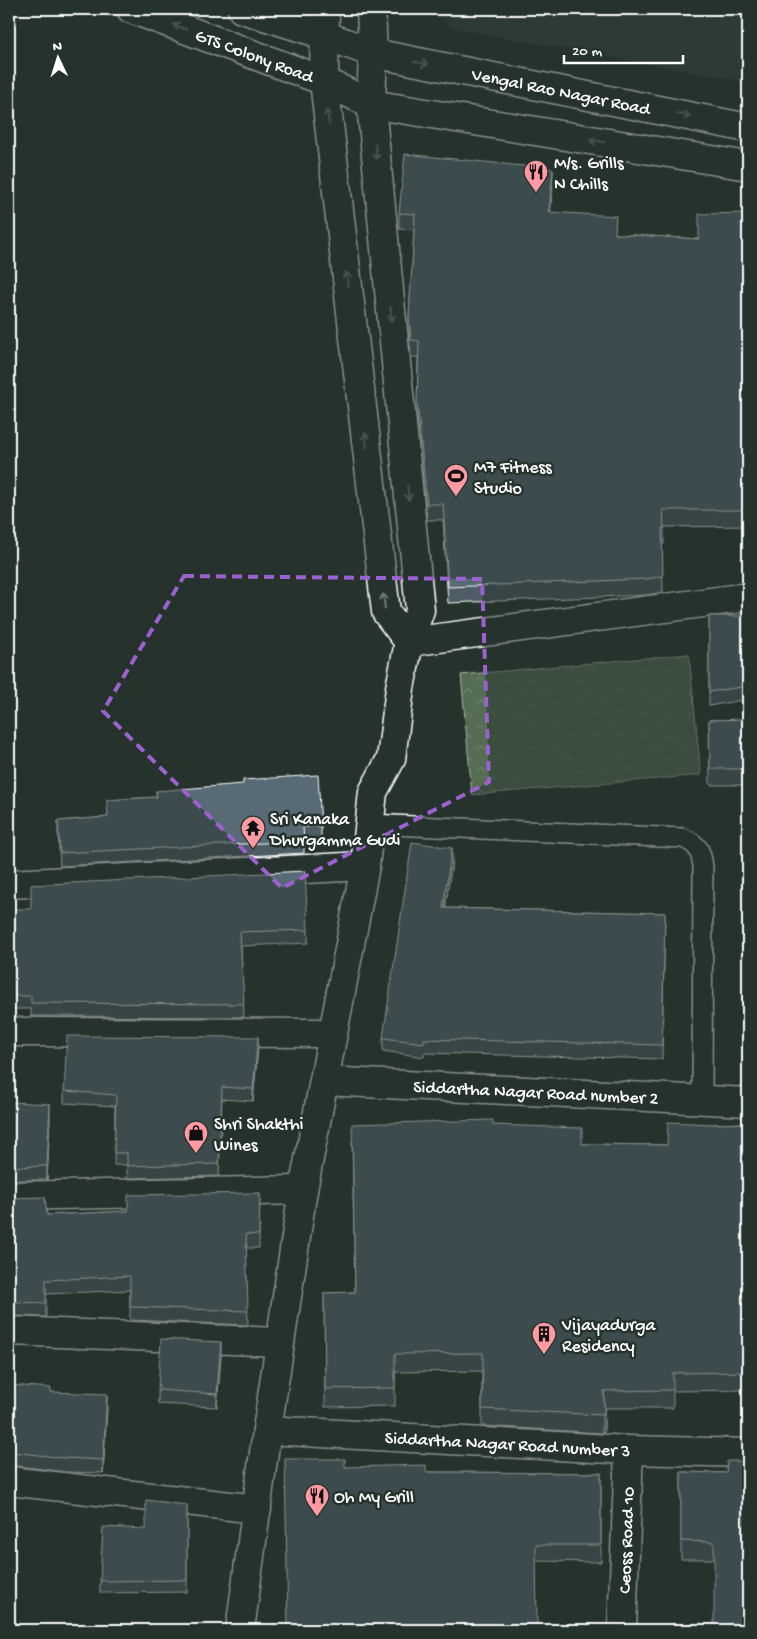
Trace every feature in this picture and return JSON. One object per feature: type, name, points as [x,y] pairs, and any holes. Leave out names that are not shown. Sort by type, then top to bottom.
[{"type":"main road","name":"GTS Colony Road","points":[[131,9],[324,82],[371,104]]},
{"type":"main road","points":[[242,9],[325,22],[324,82],[386,612],[409,642]]},
{"type":"main road","points":[[240,1630],[267,1430],[303,1190],[365,866],[374,792],[392,759],[400,688],[409,642],[420,610],[371,104],[373,53],[371,9]]},
{"type":"main road","name":"Vengal Rao Nagar Road","points":[[325,22],[373,53],[748,128]]},
{"type":"main road","points":[[371,104],[748,166]]},
{"type":"main road","points":[[409,642],[748,597]]},
{"type":"main road","points":[[9,884],[365,866]]},
{"type":"main road","points":[[9,1032],[332,1033]]},
{"type":"main road","name":"Siddartha Nagar Road number 2","points":[[324,1081],[748,1102]]},
{"type":"main road","points":[[9,1196],[303,1190]]},
{"type":"main road","points":[[9,1331],[280,1342]]},
{"type":"main road","name":"Siddartha Nagar Road number 3","points":[[267,1430],[630,1450],[748,1452]]},
{"type":"main road","name":"Ceoss Road 10","points":[[622,1630],[630,1450]]},
{"type":"main road","points":[[9,1481],[257,1509]]},
{"type":"lane","points":[[369,824],[684,838],[691,841],[702,854],[703,868],[702,1100]]},
{"type":"highlighted area","points":[[184,576],[482,579],[489,782],[282,888],[103,711]]},
{"type":"shaded area","points":[[434,9],[748,9],[748,82],[453,28]]},
{"type":"green space","points":[[689,654],[701,775],[472,795],[461,675]]},
{"type":"building","points":[[405,154],[553,169],[549,212],[616,216],[615,234],[699,239],[699,214],[748,213],[748,510],[663,510],[663,576],[647,579],[448,587],[443,504],[427,504],[417,402],[419,341],[411,340],[409,317],[415,214],[399,213]]},
{"type":"building","points":[[709,616],[748,616],[748,686],[709,692]]},
{"type":"building","points":[[748,719],[748,769],[710,769],[709,720]]},
{"type":"building","points":[[318,775],[321,826],[303,827],[304,841],[60,853],[58,821],[108,817],[107,800],[157,797],[156,791],[243,784],[243,780]]},
{"type":"building","points":[[412,842],[452,848],[443,908],[665,913],[662,1045],[424,1039],[424,1043],[383,1038]]},
{"type":"building","points":[[305,871],[308,930],[240,932],[244,1004],[31,1003],[31,996],[9,996],[9,909],[31,909],[31,885]]},
{"type":"building","points":[[747,982],[748,1040],[745,1040]]},
{"type":"building","points":[[67,1036],[258,1037],[253,1089],[222,1087],[219,1164],[127,1166],[127,1153],[114,1153],[116,1095],[64,1091]]},
{"type":"building","points":[[9,1102],[50,1104],[47,1166],[9,1167]]},
{"type":"building","points":[[493,1120],[493,1125],[582,1128],[582,1144],[667,1145],[668,1122],[748,1123],[748,1372],[673,1373],[673,1390],[604,1391],[604,1414],[602,1415],[482,1409],[483,1353],[395,1354],[395,1388],[325,1389],[324,1293],[355,1292],[352,1124]]},
{"type":"building","points":[[260,1193],[259,1235],[246,1234],[248,1311],[130,1307],[130,1276],[46,1280],[46,1303],[15,1302],[15,1285],[9,1285],[9,1198],[45,1197],[47,1215],[128,1211],[128,1195]]},
{"type":"building","points":[[161,1339],[221,1342],[217,1394],[158,1390]]},
{"type":"building","points":[[9,1385],[51,1388],[51,1392],[107,1394],[103,1460],[9,1452]]},
{"type":"building","points":[[285,1459],[345,1459],[345,1467],[426,1465],[426,1472],[601,1473],[601,1545],[536,1545],[537,1630],[288,1630]]},
{"type":"building","points":[[727,1461],[748,1461],[748,1630],[714,1630],[714,1542],[681,1541],[681,1472],[726,1473]]},
{"type":"building","points":[[146,1500],[187,1505],[187,1580],[100,1581],[103,1527],[146,1529]]},
{"type":"place","name":"M/s. Grills N Chills","points":[[536,193]]},
{"type":"place","name":"M7 Fitness Studio","points":[[456,497]]},
{"type":"place","name":"Sri Kanaka Dhurgamma Gudi","points":[[253,849]]},
{"type":"place","name":"Shri Shakthi Wines","points":[[196,1154]]},
{"type":"place","name":"Vijayadurga Residency","points":[[544,1355]]},
{"type":"place","name":"Oh My Grill","points":[[317,1517]]}]
